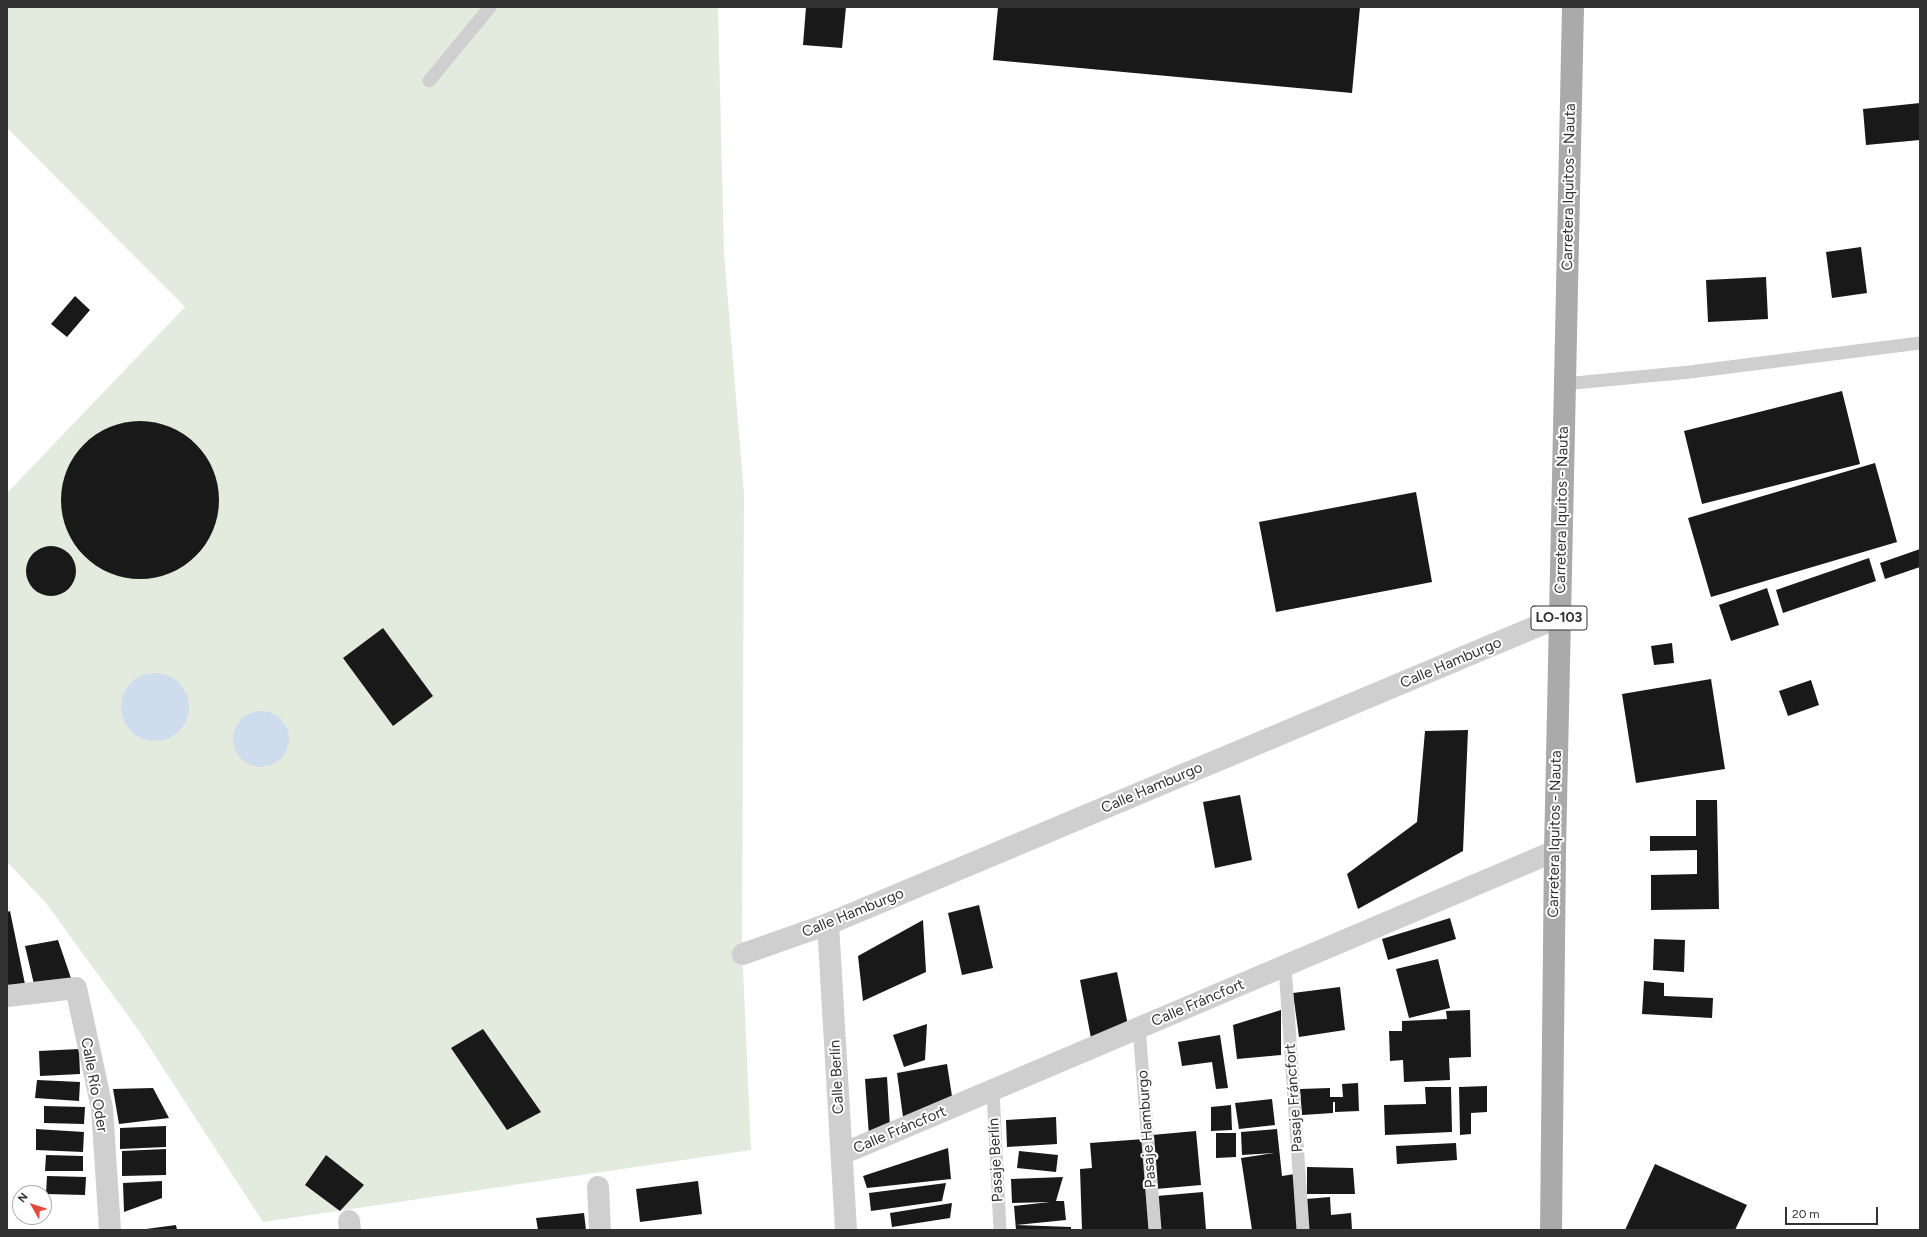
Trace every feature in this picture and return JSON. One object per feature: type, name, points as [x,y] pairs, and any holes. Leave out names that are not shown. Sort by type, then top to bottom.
[{"type":"main road","name":"Carretera Iquitos - Nauta","points":[[1551,1230],[1559,617],[1573,7]]},
{"type":"street","name":"Calle Hamburgo","points":[[743,954],[828,924],[1559,617]]},
{"type":"street","name":"Calle Fráncfort","points":[[842,1154],[1555,851]]},
{"type":"street","name":"Calle Berlín","points":[[828,924],[846,1230]]},
{"type":"street","name":"Calle Río Oder","points":[[7,996],[76,988],[102,1108],[110,1230]]},
{"type":"street","points":[[598,1187],[600,1230]]},
{"type":"lane","points":[[429,81],[490,7]]},
{"type":"lane","points":[[1564,384],[1690,372],[1920,343]]},
{"type":"lane","name":"Pasaje Fráncfort","points":[[1285,966],[1303,1230]]},
{"type":"lane","name":"Pasaje Hamburgo","points":[[1139,1028],[1155,1230]]},
{"type":"lane","name":"Pasaje Berlín","points":[[993,1091],[1000,1230]]},
{"type":"shaded area","points":[[7,7],[718,7],[724,253],[744,494],[742,947],[751,1150],[263,1222],[139,1031],[46,903],[7,862],[7,493],[185,307],[7,128]]},
{"type":"water","points":[[155,673],[168,676],[179,683],[186,694],[189,707],[186,720],[179,731],[168,738],[155,741],[142,738],[131,731],[124,720],[121,707],[124,694],[131,683],[142,676]]},
{"type":"water","points":[[256,711],[266,711],[281,719],[287,728],[289,739],[287,750],[281,759],[266,767],[256,767],[245,762],[238,755],[233,744],[233,734],[238,723],[245,716]]},
{"type":"building","points":[[806,7],[846,7],[842,48],[803,45]]},
{"type":"building","points":[[998,7],[1360,7],[1352,93],[993,60]]},
{"type":"building","points":[[1920,103],[1920,140],[1866,145],[1863,109]]},
{"type":"building","points":[[1861,247],[1867,293],[1832,298],[1826,252]]},
{"type":"building","points":[[1766,277],[1768,319],[1708,322],[1706,280]]},
{"type":"building","points":[[75,296],[90,310],[67,337],[51,324]]},
{"type":"building","points":[[1842,391],[1860,464],[1702,504],[1684,431]]},
{"type":"building","points":[[148,421],[163,424],[177,430],[196,444],[206,456],[216,477],[219,500],[216,523],[206,544],[196,556],[184,566],[163,576],[148,579],[132,579],[117,576],[96,566],[84,556],[74,544],[64,523],[62,515],[61,492],[64,477],[74,456],[84,444],[96,434],[117,424],[125,422]]},
{"type":"building","points":[[1875,463],[1897,542],[1711,597],[1688,518]]},
{"type":"building","points":[[1416,492],[1432,582],[1276,612],[1259,522]]},
{"type":"building","points":[[46,546],[56,546],[69,553],[76,566],[76,576],[69,589],[56,596],[46,596],[37,592],[30,585],[26,576],[26,566],[30,557],[37,550]]},
{"type":"building","points":[[1920,549],[1920,567],[1885,579],[1880,563]]},
{"type":"building","points":[[1869,558],[1876,581],[1783,613],[1776,590]]},
{"type":"building","points":[[1767,588],[1779,625],[1731,641],[1719,605]]},
{"type":"building","points":[[383,628],[433,696],[393,726],[343,658]]},
{"type":"building","points":[[1672,643],[1674,663],[1654,665],[1651,646]]},
{"type":"building","points":[[1711,679],[1725,769],[1636,783],[1622,694]]},
{"type":"building","points":[[1811,680],[1819,705],[1788,716],[1779,691]]},
{"type":"building","points":[[1468,730],[1463,851],[1358,909],[1347,874],[1417,822],[1425,731]]},
{"type":"building","points":[[1240,795],[1252,860],[1215,868],[1203,802]]},
{"type":"building","points":[[1696,800],[1717,800],[1719,909],[1651,910],[1651,875],[1697,874],[1697,850],[1650,851],[1650,836],[1696,836]]},
{"type":"building","points":[[979,905],[993,968],[962,975],[948,913]]},
{"type":"building","points":[[10,911],[26,989],[7,987],[7,912]]},
{"type":"building","points":[[1450,918],[1456,939],[1388,960],[1382,939]]},
{"type":"building","points":[[923,920],[926,972],[863,1001],[858,956]]},
{"type":"building","points":[[1654,939],[1685,940],[1684,972],[1653,970]]},
{"type":"building","points":[[58,940],[73,984],[36,993],[25,946]]},
{"type":"building","points":[[1438,959],[1450,1008],[1409,1018],[1396,969]]},
{"type":"building","points":[[1117,972],[1129,1030],[1091,1038],[1080,980]]},
{"type":"building","points":[[1644,981],[1664,983],[1664,996],[1713,998],[1712,1018],[1642,1014]]},
{"type":"building","points":[[1340,987],[1345,1030],[1299,1037],[1293,993]]},
{"type":"building","points":[[1281,1010],[1281,1055],[1237,1059],[1233,1025]]},
{"type":"building","points":[[1470,1010],[1471,1057],[1449,1058],[1450,1080],[1404,1082],[1403,1060],[1390,1061],[1389,1031],[1402,1031],[1402,1021],[1447,1019],[1446,1011]]},
{"type":"building","points":[[927,1024],[925,1060],[904,1067],[893,1035]]},
{"type":"building","points":[[483,1029],[541,1112],[507,1130],[451,1048]]},
{"type":"building","points":[[1220,1035],[1228,1088],[1216,1089],[1212,1062],[1182,1066],[1178,1042]]},
{"type":"building","points":[[79,1049],[80,1074],[40,1076],[39,1051]]},
{"type":"building","points":[[947,1064],[954,1109],[903,1117],[897,1073]]},
{"type":"building","points":[[887,1077],[890,1127],[869,1136],[865,1079]]},
{"type":"building","points":[[37,1080],[80,1082],[79,1101],[35,1098]]},
{"type":"building","points":[[1358,1083],[1359,1111],[1335,1112],[1335,1102],[1333,1102],[1333,1113],[1302,1115],[1300,1089],[1330,1088],[1330,1097],[1343,1097],[1342,1084]]},
{"type":"building","points":[[1487,1086],[1487,1112],[1471,1113],[1471,1134],[1460,1135],[1459,1087]]},
{"type":"building","points":[[1425,1087],[1451,1087],[1452,1132],[1385,1135],[1384,1105],[1426,1104]]},
{"type":"building","points":[[153,1088],[169,1118],[119,1124],[113,1089]]},
{"type":"building","points":[[1272,1099],[1275,1125],[1239,1129],[1235,1103]]},
{"type":"building","points":[[1231,1105],[1232,1130],[1211,1131],[1211,1107]]},
{"type":"building","points":[[44,1106],[85,1107],[84,1124],[44,1123]]},
{"type":"building","points":[[1056,1117],[1057,1144],[1007,1147],[1006,1120]]},
{"type":"building","points":[[166,1126],[166,1147],[120,1149],[120,1128]]},
{"type":"building","points":[[36,1129],[84,1132],[83,1152],[36,1150]]},
{"type":"building","points":[[1277,1129],[1282,1176],[1295,1174],[1303,1230],[1252,1230],[1241,1158],[1274,1153],[1242,1155],[1241,1132]]},
{"type":"building","points":[[1196,1131],[1201,1185],[1156,1189],[1152,1135]]},
{"type":"building","points":[[1216,1133],[1236,1133],[1236,1157],[1216,1158]]},
{"type":"building","points":[[1144,1139],[1154,1230],[1082,1230],[1080,1169],[1092,1168],[1090,1143]]},
{"type":"building","points":[[1456,1143],[1457,1160],[1397,1164],[1396,1146]]},
{"type":"building","points":[[948,1148],[951,1179],[867,1188],[863,1176]]},
{"type":"building","points":[[166,1149],[166,1175],[122,1176],[122,1151]]},
{"type":"building","points":[[1019,1151],[1058,1155],[1056,1172],[1017,1168]]},
{"type":"building","points":[[46,1155],[83,1156],[83,1171],[45,1171]]},
{"type":"building","points":[[326,1155],[364,1185],[340,1211],[305,1185]]},
{"type":"building","points":[[1655,1164],[1747,1205],[1735,1230],[1625,1230]]},
{"type":"building","points":[[1307,1167],[1353,1168],[1355,1194],[1307,1194]]},
{"type":"building","points":[[47,1176],[86,1177],[85,1195],[52,1194],[52,1185],[46,1185]]},
{"type":"building","points":[[1063,1177],[1056,1201],[1064,1201],[1066,1220],[1016,1225],[1071,1227],[1071,1230],[1016,1230],[1014,1206],[1050,1202],[1012,1203],[1011,1179]]},
{"type":"building","points":[[162,1181],[162,1198],[124,1212],[123,1183]]},
{"type":"building","points":[[698,1181],[702,1214],[640,1222],[636,1189]]},
{"type":"building","points":[[946,1183],[942,1201],[871,1211],[869,1193]]},
{"type":"building","points":[[1203,1192],[1206,1230],[1159,1230],[1157,1196]]},
{"type":"building","points":[[1330,1197],[1331,1215],[1351,1213],[1352,1230],[1309,1230],[1306,1199]]},
{"type":"building","points":[[952,1203],[950,1218],[892,1227],[890,1213]]},
{"type":"building","points":[[584,1213],[586,1230],[538,1230],[536,1218]]},
{"type":"building","points":[[176,1225],[177,1230],[146,1230],[146,1229]]}]
